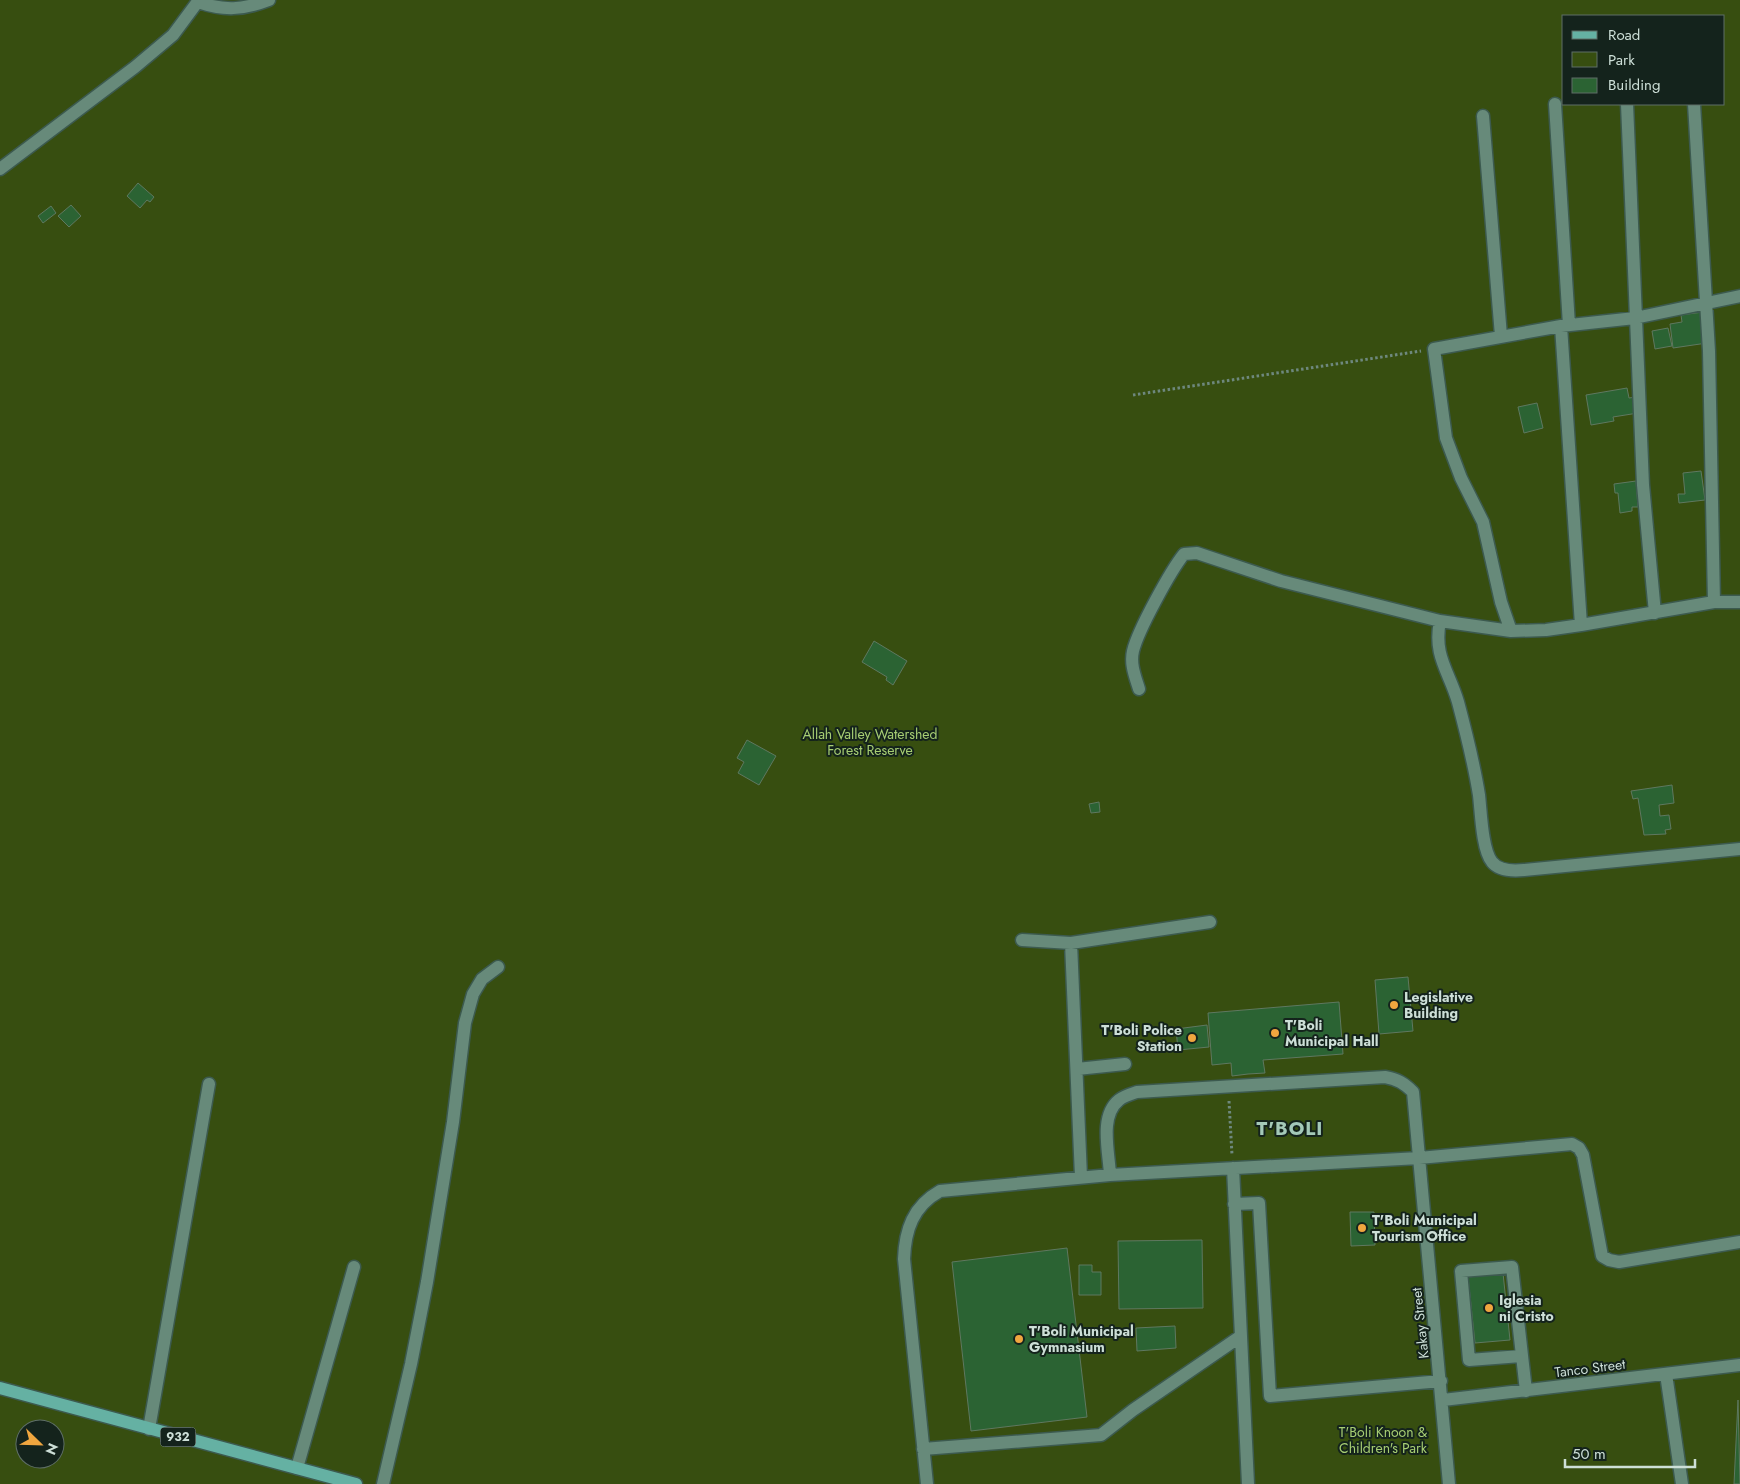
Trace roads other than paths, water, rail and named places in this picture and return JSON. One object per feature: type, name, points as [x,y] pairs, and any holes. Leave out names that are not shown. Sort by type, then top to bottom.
[{"type":"main road","name":"932","points":[[0,1388],[149,1430],[356,1484]]},
{"type":"street","points":[[0,169],[135,67],[173,35],[198,1],[216,8],[234,10],[269,0]]},
{"type":"street","points":[[1555,104],[1581,625]]},
{"type":"street","points":[[1627,105],[1645,517],[1655,613]]},
{"type":"street","points":[[1694,105],[1709,351],[1714,602]]},
{"type":"street","points":[[1483,116],[1501,336]]},
{"type":"street","points":[[1511,631],[1501,602],[1483,522],[1461,478],[1446,438],[1434,349],[1565,326],[1635,318],[1740,296]]},
{"type":"street","points":[[1139,689],[1132,670],[1132,652],[1184,554],[1197,553],[1281,581],[1440,621],[1511,631],[1546,630],[1714,602],[1740,602]]},
{"type":"street","points":[[1440,621],[1437,634],[1438,651],[1457,699],[1478,788],[1487,850],[1492,863],[1501,868],[1524,870],[1740,849]]},
{"type":"street","points":[[1022,940],[1072,943],[1210,922]]},
{"type":"street","points":[[1072,943],[1082,1177]]},
{"type":"street","points":[[382,1484],[411,1364],[426,1282],[453,1122],[465,1023],[473,994],[482,979],[498,967]]},
{"type":"street","points":[[1077,1069],[1125,1064]]},
{"type":"street","name":"Kakay Street","points":[[1110,1175],[1107,1124],[1112,1107],[1120,1098],[1137,1092],[1385,1077],[1398,1080],[1413,1092],[1450,1484]]},
{"type":"street","points":[[149,1430],[208,1084]]},
{"type":"street","points":[[927,1484],[904,1260],[907,1228],[916,1211],[929,1197],[940,1191],[1082,1177],[1419,1158],[1572,1144],[1579,1148],[1583,1155],[1602,1256],[1619,1262],[1740,1242]]},
{"type":"street","points":[[1233,1168],[1248,1484]]},
{"type":"street","points":[[1234,1204],[1259,1203],[1270,1396],[1441,1381]]},
{"type":"street","points":[[297,1468],[354,1267]]},
{"type":"street","points":[[1521,1356],[1468,1360],[1461,1271],[1512,1267],[1526,1390]]},
{"type":"street","points":[[924,1449],[1102,1435],[1133,1410],[1241,1336]]},
{"type":"street","name":"Tanco Street","points":[[1443,1400],[1740,1365]]},
{"type":"street","points":[[1666,1374],[1682,1484]]},
{"type":"place","name":"Legislative Building","points":[[1394,1005]]},
{"type":"place","name":"T'Boli Municipal Hall","points":[[1275,1033]]},
{"type":"place","name":"T'Boli Police Station","points":[[1192,1038]]},
{"type":"place","name":"T'Boli Municipal Tourism Office","points":[[1362,1228]]},
{"type":"place","name":"Iglesia ni Cristo","points":[[1489,1308]]},
{"type":"place","name":"T'Boli Municipal Gymnasium","points":[[1019,1339]]},
{"type":"district","name":"T'BOLI","points":[[1290,1128]]},
{"type":"park label","name":"Allah Valley Watershed Forest Reserve","points":[[870,742]]},
{"type":"park label","name":"T'Boli Knoon & Children's Park","points":[[1383,1440]]}]
